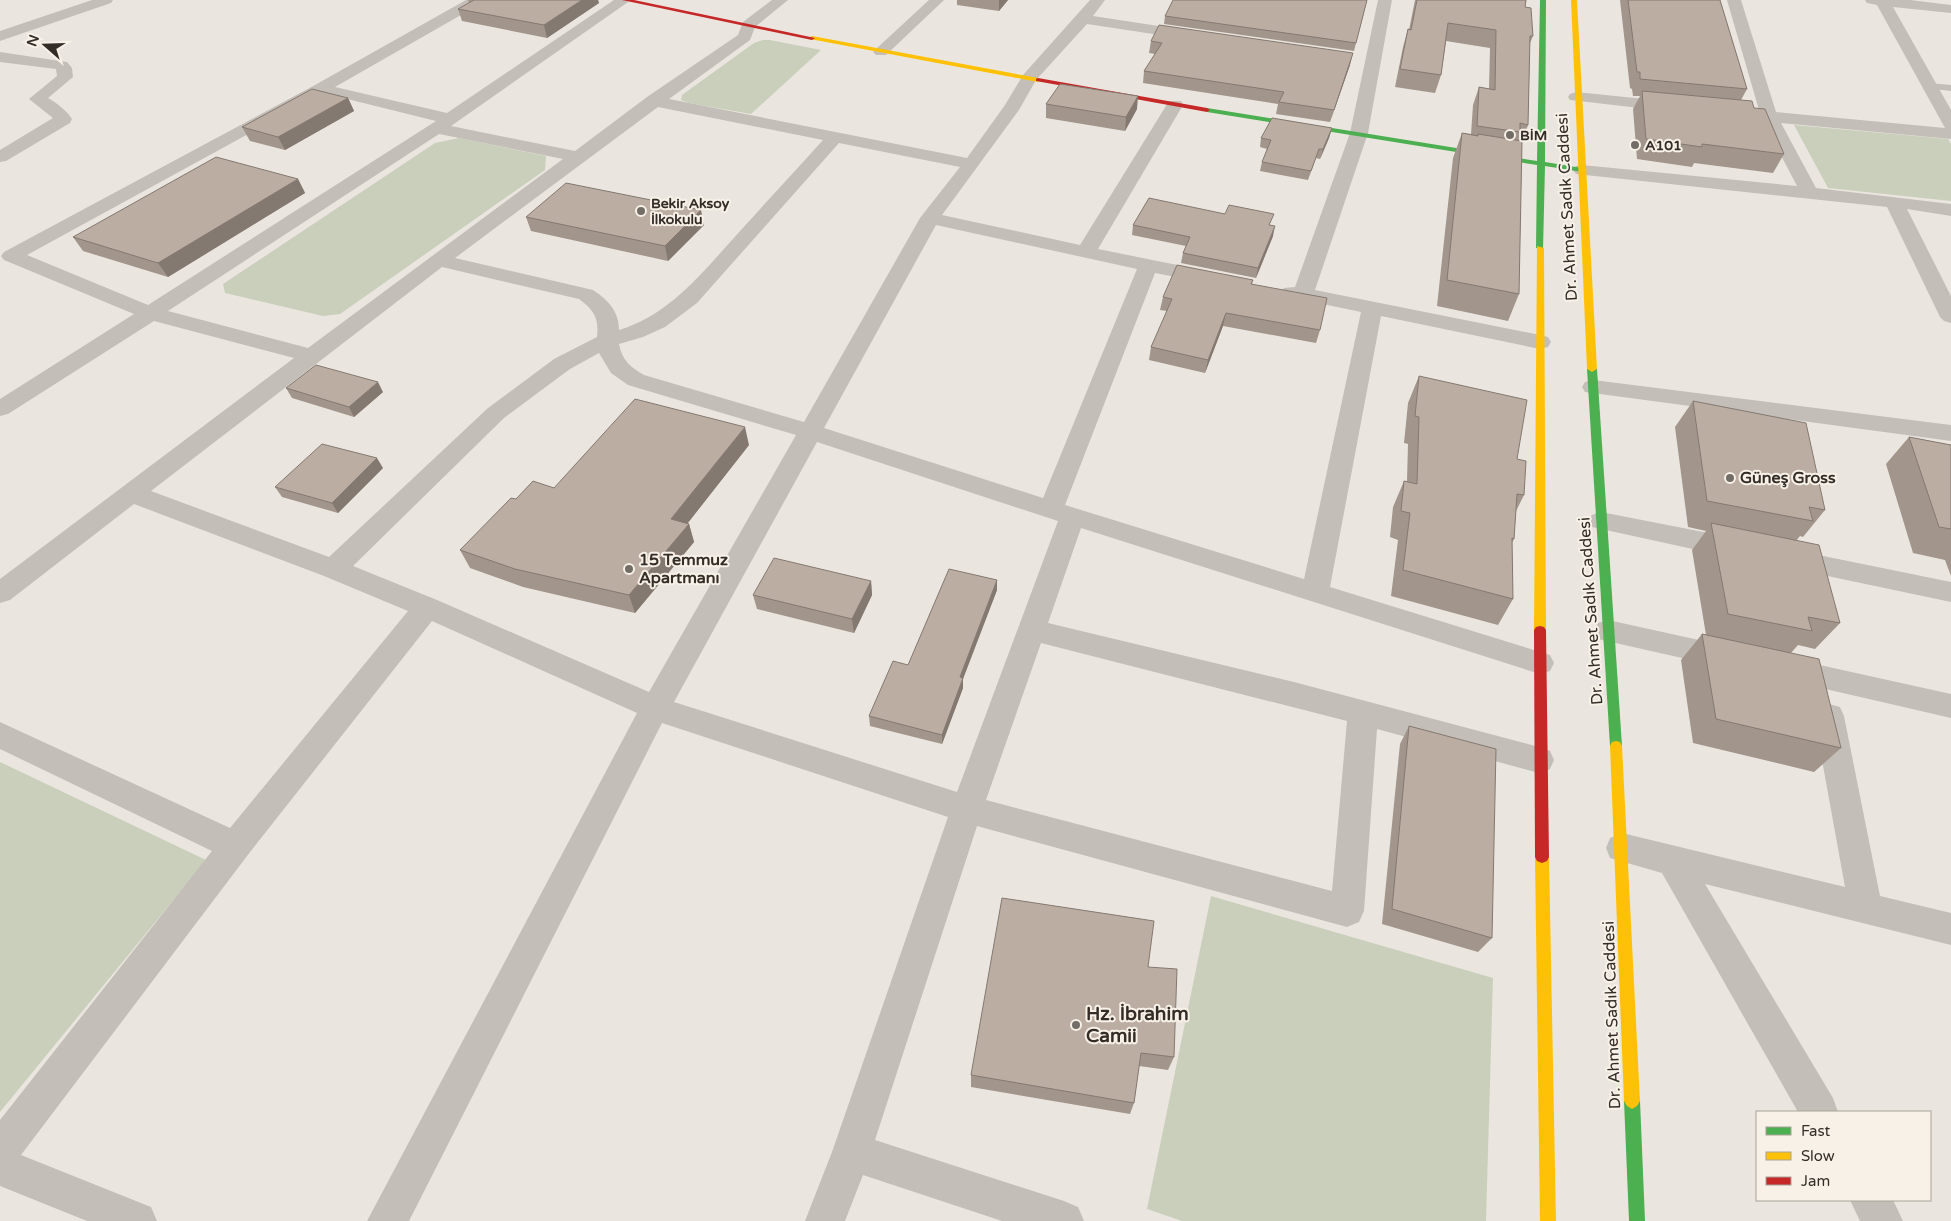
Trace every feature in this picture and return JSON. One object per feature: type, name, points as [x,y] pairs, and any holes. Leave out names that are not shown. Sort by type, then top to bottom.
[{"type":"street","points":[[0,36],[106,0]]},
{"type":"street","points":[[4,256],[321,88],[477,0]]},
{"type":"street","points":[[0,409],[254,248],[625,0],[881,52],[1175,105],[1359,133],[1540,164],[1894,202],[1951,210]]},
{"type":"street","points":[[0,593],[439,260],[745,36],[748,25],[781,0]]},
{"type":"street","points":[[881,52],[937,0]]},
{"type":"street","points":[[387,1221],[655,708],[930,218],[972,164],[1013,106],[1028,78],[1084,19],[1098,0]]},
{"type":"street","points":[[1303,294],[1359,133],[1367,60],[1385,0]]},
{"type":"street","name":"Dr. Ahmet Sadık Caddesi","points":[[1543,0],[1540,164],[1539,760],[1548,1221]]},
{"type":"street","name":"Dr. Ahmet Sadık Caddesi","points":[[1574,0],[1576,97],[1582,170],[1593,387],[1622,848],[1637,1221]]},
{"type":"street","points":[[1734,0],[1769,117],[1810,194]]},
{"type":"street","points":[[1878,1],[1951,7],[1948,0]]},
{"type":"street","points":[[1878,1],[1930,86],[1951,126]]},
{"type":"street","points":[[1084,19],[1208,37]]},
{"type":"street","points":[[0,57],[61,65],[64,68],[65,77],[37,98],[49,105],[64,119],[0,158]]},
{"type":"street","points":[[321,88],[443,123],[578,157]]},
{"type":"street","points":[[1576,97],[1692,109]]},
{"type":"street","points":[[653,102],[972,164]]},
{"type":"street","points":[[1086,252],[1175,105]]},
{"type":"street","points":[[1711,111],[1951,134]]},
{"type":"street","points":[[333,569],[496,413],[562,364],[608,340],[635,332],[657,322],[690,299],[835,136]]},
{"type":"street","points":[[1894,202],[1948,306]]},
{"type":"street","points":[[930,218],[1148,266],[1235,282]]},
{"type":"street","points":[[4,256],[149,313],[312,356]]},
{"type":"street","points":[[439,260],[586,294],[598,302],[606,311],[610,323],[609,353],[614,363],[636,380],[809,431],[1062,513],[1540,663]]},
{"type":"street","points":[[825,1221],[852,1152],[967,809],[1031,630],[1062,513],[1148,266]]},
{"type":"street","points":[[1274,289],[1540,342]]},
{"type":"street","points":[[1315,593],[1372,309]]},
{"type":"street","points":[[1593,387],[1951,434]]},
{"type":"street","points":[[131,493],[333,569],[427,607],[655,708],[967,809],[1347,911],[1363,713]]},
{"type":"street","points":[[1601,521],[1951,592]]},
{"type":"street","points":[[0,1151],[235,846],[427,607]]},
{"type":"street","points":[[1031,630],[1363,713],[1539,760]]},
{"type":"street","points":[[1608,631],[1951,706]]},
{"type":"street","points":[[1822,678],[1866,908]]},
{"type":"street","points":[[0,735],[235,846]]},
{"type":"street","points":[[1622,848],[1951,929]]},
{"type":"street","points":[[1672,859],[1818,1111]]},
{"type":"street","points":[[852,1152],[1064,1221]]},
{"type":"street","points":[[0,1166],[137,1221]]},
{"type":"street","points":[[1871,1201],[1882,1221]]},
{"type":"lane","points":[[1930,86],[1951,88]]},
{"type":"green space","points":[[763,40],[821,50],[751,114],[681,100],[682,95],[754,43]]},
{"type":"green space","points":[[1794,125],[1948,139],[1951,144],[1951,201],[1828,188]]},
{"type":"green space","points":[[459,138],[546,156],[545,170],[340,314],[323,316],[225,293],[223,284],[435,143]]},
{"type":"green space","points":[[0,762],[206,860],[0,1112]]},
{"type":"green space","points":[[1211,896],[1493,978],[1486,1221],[1182,1221],[1147,1209]]},
{"type":"building","points":[[474,0],[582,0],[544,25],[458,9]]},
{"type":"building","points":[[1173,0],[1367,0],[1356,43],[1165,16]]},
{"type":"building","points":[[1417,0],[1526,0],[1525,7],[1531,8],[1533,36],[1530,36],[1528,125],[1520,123],[1520,132],[1477,126],[1479,87],[1495,90],[1496,30],[1448,23],[1441,75],[1400,69],[1408,29],[1411,30]]},
{"type":"building","points":[[1628,0],[1720,0],[1747,89],[1640,79],[1640,72],[1637,72]]},
{"type":"building","points":[[1159,25],[1353,53],[1334,110],[1279,102],[1284,92],[1144,71],[1162,43],[1151,41]]},
{"type":"building","points":[[1060,84],[1138,96],[1126,117],[1046,104]]},
{"type":"building","points":[[312,89],[348,98],[278,137],[242,127]]},
{"type":"building","points":[[1642,91],[1752,101],[1754,108],[1765,109],[1784,154],[1702,144],[1702,147],[1646,139]]},
{"type":"building","points":[[1272,118],[1332,128],[1323,149],[1319,149],[1311,171],[1262,162],[1271,140],[1261,138]]},
{"type":"building","points":[[1462,133],[1522,141],[1519,294],[1447,280]]},
{"type":"building","points":[[216,157],[298,179],[158,263],[73,237]]},
{"type":"building","points":[[566,183],[701,210],[665,246],[526,217]]},
{"type":"building","points":[[1149,198],[1225,214],[1229,205],[1274,214],[1269,225],[1275,226],[1258,268],[1183,253],[1190,237],[1133,225]]},
{"type":"building","points":[[1177,265],[1253,280],[1251,284],[1327,298],[1320,330],[1226,313],[1208,360],[1151,347],[1172,299],[1163,297]]},
{"type":"building","points":[[316,365],[378,382],[349,407],[286,388]]},
{"type":"building","points":[[1419,376],[1527,400],[1517,459],[1526,461],[1524,495],[1517,494],[1514,539],[1512,538],[1513,599],[1403,570],[1410,513],[1401,511],[1404,481],[1417,484],[1419,417],[1415,416]]},
{"type":"building","points":[[635,399],[745,427],[671,519],[689,524],[629,595],[515,569],[460,550],[511,498],[516,499],[533,481],[554,488]]},
{"type":"building","points":[[1693,401],[1806,423],[1825,510],[1809,507],[1813,521],[1707,501]]},
{"type":"building","points":[[1909,437],[1951,445],[1951,529],[1939,527]]},
{"type":"building","points":[[322,444],[377,458],[332,503],[275,487]]},
{"type":"building","points":[[1711,523],[1819,545],[1840,623],[1808,617],[1812,631],[1728,614]]},
{"type":"building","points":[[774,558],[871,581],[852,619],[753,595]]},
{"type":"building","points":[[949,569],[997,580],[960,677],[963,678],[942,735],[869,716],[893,661],[908,665]]},
{"type":"building","points":[[1702,634],[1819,659],[1841,748],[1716,719]]},
{"type":"building","points":[[1409,726],[1496,749],[1492,938],[1392,909]]},
{"type":"building","name":"Hz. İbrahim Camii","points":[[1002,898],[1154,921],[1148,967],[1177,969],[1174,1057],[1141,1053],[1134,1103],[971,1075]]},
{"type":"traffic: fast","points":[[1540,248],[1543,0]]},
{"type":"traffic: fast","points":[[1207,110],[1582,170]]},
{"type":"traffic: fast","points":[[1592,369],[1616,746]]},
{"type":"traffic: fast","points":[[1632,1101],[1637,1221]]},
{"type":"traffic: slow","points":[[1574,0],[1579,138],[1592,369]]},
{"type":"traffic: slow","points":[[812,38],[1038,80]]},
{"type":"traffic: slow","points":[[1540,248],[1540,630]]},
{"type":"traffic: slow","points":[[1616,746],[1632,1101]]},
{"type":"traffic: slow","points":[[1542,857],[1548,1221]]},
{"type":"traffic: jam","points":[[625,0],[812,38]]},
{"type":"traffic: jam","points":[[1038,80],[1207,110]]},
{"type":"traffic: jam","points":[[1540,630],[1542,857]]},
{"type":"place","name":"BİM","points":[[1510,135]]},
{"type":"place","name":"A101","points":[[1635,145]]},
{"type":"place","name":"Bekir Aksoy İlkokulu","points":[[641,211]]},
{"type":"place","name":"Güneş Gross","points":[[1730,478]]},
{"type":"place","name":"15 Temmuz Apartmanı","points":[[629,569]]},
{"type":"place","name":"Hz. İbrahim Camii","points":[[1076,1025]]}]
